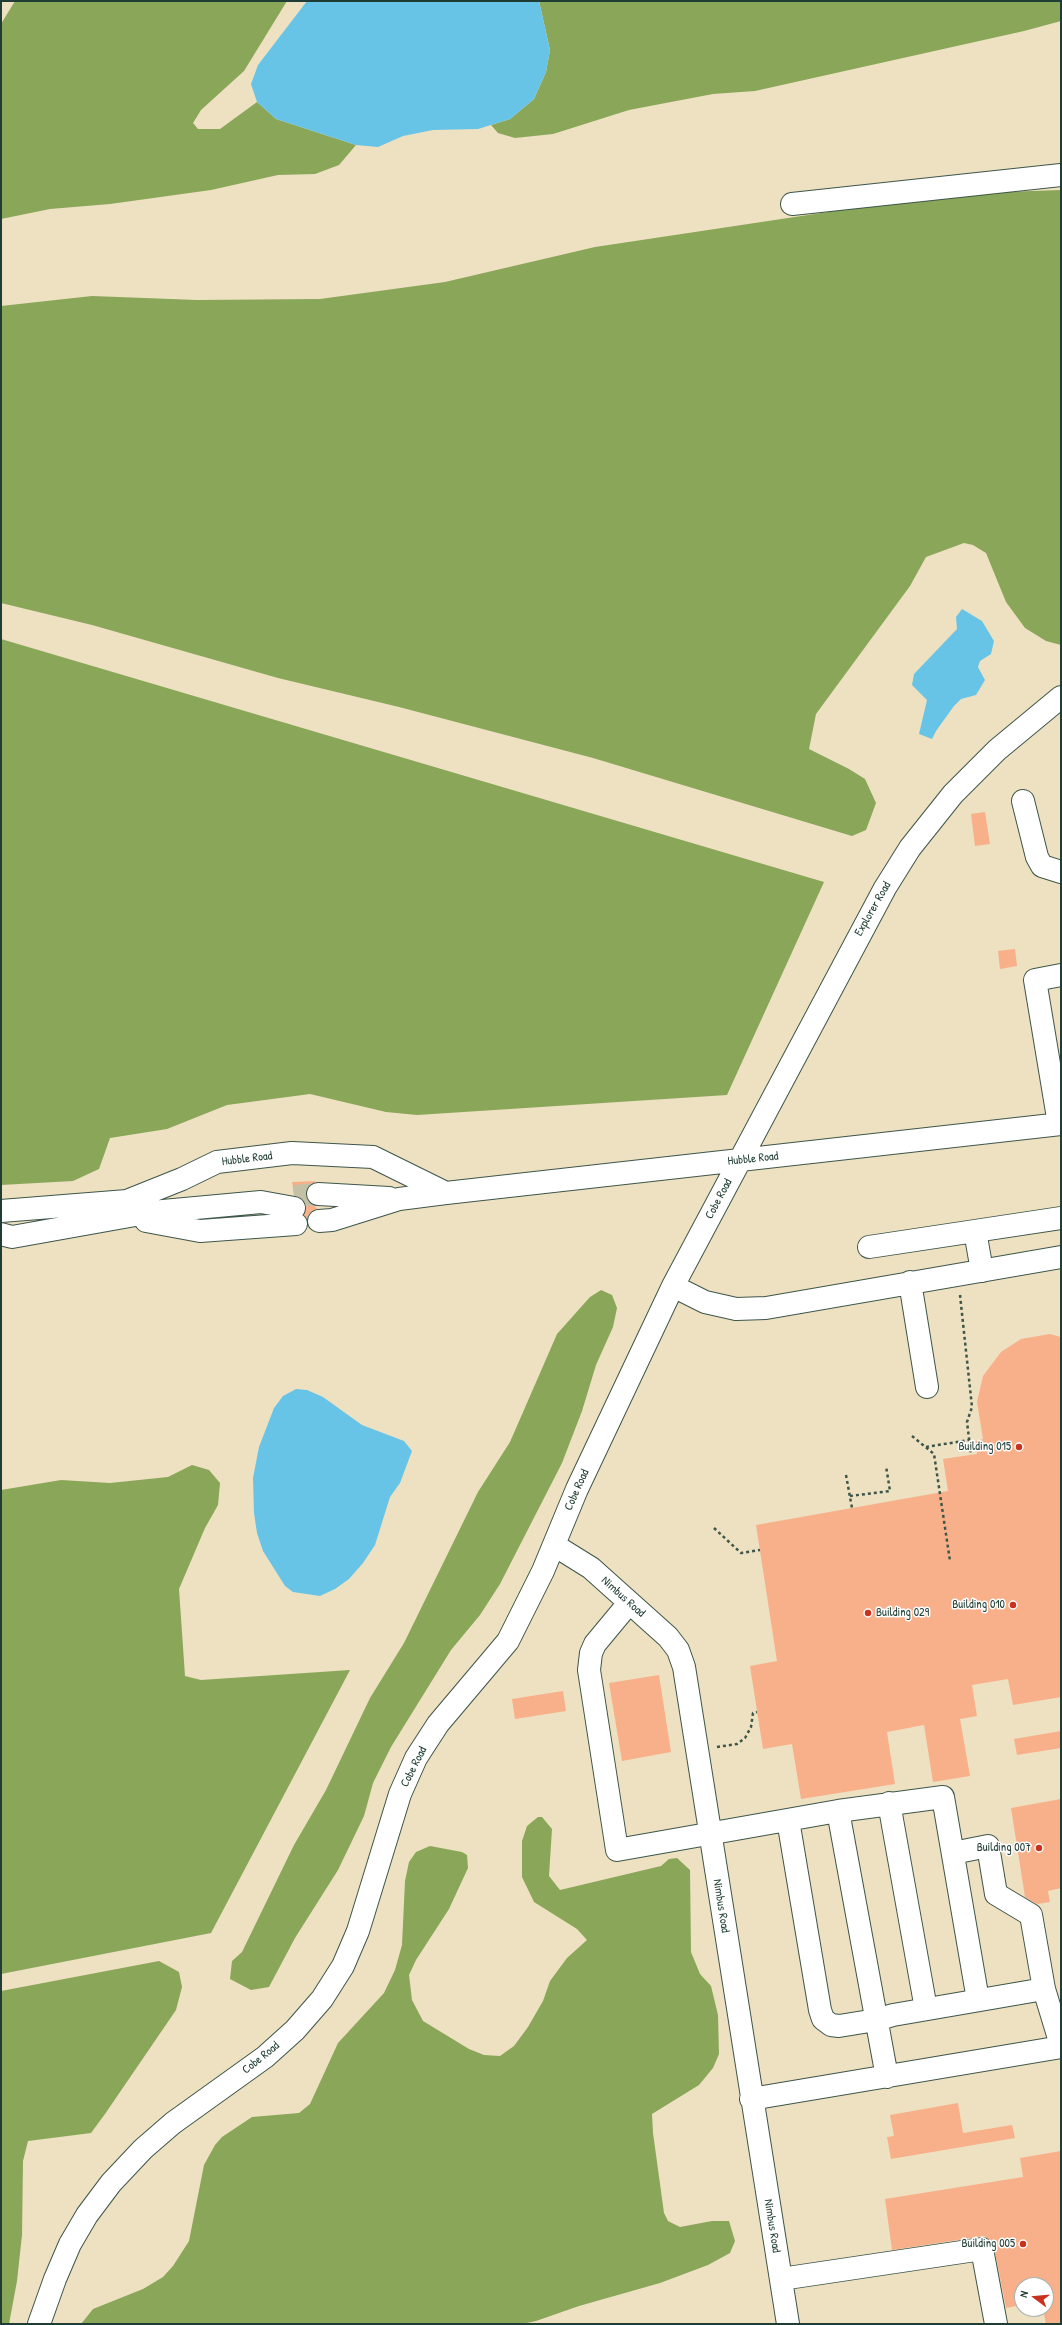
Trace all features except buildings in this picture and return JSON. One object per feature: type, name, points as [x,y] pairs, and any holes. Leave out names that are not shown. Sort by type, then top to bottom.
[{"type":"street","points":[[792,204],[1061,175]]},
{"type":"street","name":"Explorer Road","points":[[739,1161],[851,947],[910,848],[953,794],[997,750],[1061,697]]},
{"type":"street","points":[[1023,801],[1037,857],[1042,866],[1061,872]]},
{"type":"street","points":[[1060,1124],[1035,980],[1061,976]]},
{"type":"street","name":"Hubble Road","points":[[399,1199],[370,1196],[318,1207],[332,1220],[399,1199],[1060,1124]]},
{"type":"street","name":"Hubble Road","points":[[1,1211],[127,1201],[182,1180],[217,1162],[292,1153],[373,1157],[446,1193]]},
{"type":"street","name":"Cobe Road","points":[[39,2324],[55,2279],[70,2244],[87,2215],[111,2184],[143,2149],[173,2123],[264,2057],[295,2030],[322,1999],[343,1966],[358,1931],[400,1794],[416,1758],[438,1724],[508,1641],[543,1571],[577,1489],[673,1286],[739,1161]]},
{"type":"street","points":[[1,1234],[12,1237],[152,1212],[261,1202],[295,1209],[200,1231],[170,1224],[123,1218]]},
{"type":"street","points":[[869,1247],[1061,1218]]},
{"type":"street","points":[[975,1231],[982,1271]]},
{"type":"street","points":[[673,1286],[705,1302],[736,1309],[766,1308],[1061,1257]]},
{"type":"street","points":[[910,1282],[927,1387]]},
{"type":"street","name":"Nimbus Road","points":[[554,1545],[591,1568],[668,1637],[678,1650],[684,1667],[751,2099],[788,2324]]},
{"type":"street","points":[[629,1603],[596,1644],[591,1653],[589,1670],[617,1850],[838,1811],[890,1803],[943,1798],[978,2000]]},
{"type":"street","points":[[890,1803],[926,2009]]},
{"type":"street","points":[[838,1811],[887,2077]]},
{"type":"street","points":[[788,1820],[820,2010],[823,2019],[831,2025],[839,2026],[876,2020],[926,2009],[1044,1989]]},
{"type":"street","points":[[751,2099],[887,2077],[1061,2046],[1044,1989],[1031,1915],[996,1894],[988,1846],[953,1852]]},
{"type":"street","points":[[780,2279],[982,2249],[996,2324]]},
{"type":"path","points":[[958,1274],[972,1407],[968,1422],[971,1455]]},
{"type":"path","points":[[912,1436],[934,1454],[950,1561]]},
{"type":"path","points":[[925,1447],[969,1440]]},
{"type":"path","points":[[850,1496],[890,1491],[886,1466]]},
{"type":"path","points":[[846,1475],[852,1508]]},
{"type":"path","points":[[714,1528],[741,1553],[760,1550]]},
{"type":"path","points":[[714,1747],[737,1744],[745,1738],[751,1727],[753,1713],[757,1712]]},
{"type":"green space","points":[[15,1],[287,1],[244,71],[201,110],[193,123],[198,129],[220,129],[257,102],[276,119],[356,145],[339,165],[315,174],[278,175],[211,190],[110,204],[50,209],[1,219],[1,24]]},
{"type":"green space","points":[[539,1],[1061,1],[1061,21],[1024,31],[755,91],[713,94],[629,110],[553,134],[515,138],[498,133],[491,125],[510,119],[534,99],[546,72],[550,50]]},
{"type":"green space","points":[[1061,190],[1061,645],[1046,641],[1025,628],[1006,602],[986,553],[973,545],[964,543],[926,557],[910,586],[816,714],[809,749],[849,769],[865,779],[876,803],[866,830],[852,836],[593,758],[399,707],[278,678],[92,625],[1,603],[1,306],[92,296],[197,300],[320,299],[445,282],[595,247],[888,203],[974,193]]},
{"type":"green space","points":[[1,639],[824,882],[727,1095],[417,1115],[386,1112],[310,1094],[227,1105],[167,1129],[110,1138],[99,1169],[73,1181],[1,1185]]},
{"type":"green space","points":[[601,1290],[612,1295],[617,1308],[613,1327],[596,1365],[582,1411],[562,1463],[500,1584],[480,1615],[451,1650],[391,1747],[373,1783],[364,1816],[338,1870],[295,1938],[269,1987],[251,1990],[230,1979],[232,1961],[242,1952],[294,1845],[326,1790],[370,1698],[404,1643],[478,1492],[510,1442],[557,1334],[590,1297]]},
{"type":"green space","points":[[192,1465],[209,1470],[220,1483],[218,1505],[205,1528],[179,1589],[185,1676],[201,1680],[350,1670],[211,1933],[1,1974],[1,1490],[61,1480],[110,1483],[168,1477]]},
{"type":"green space","points":[[538,1817],[542,1817],[552,1829],[549,1876],[560,1890],[661,1866],[669,1859],[677,1858],[690,1870],[691,1952],[700,1974],[711,1986],[718,2015],[719,2054],[713,2068],[699,2085],[652,2114],[653,2133],[664,2213],[668,2221],[680,2227],[712,2221],[729,2221],[735,2241],[730,2253],[708,2265],[660,2283],[522,2324],[81,2324],[93,2309],[143,2289],[163,2277],[173,2266],[189,2241],[204,2165],[215,2145],[222,2137],[252,2117],[299,2113],[310,2104],[338,2043],[384,1993],[395,1970],[402,1945],[405,1881],[409,1862],[416,1852],[430,1846],[462,1852],[467,1855],[468,1868],[449,1909],[416,1960],[409,1975],[412,2000],[423,2021],[469,2049],[484,2055],[500,2056],[514,2046],[528,2027],[543,2001],[550,1981],[567,1958],[587,1940],[577,1929],[534,1902],[522,1877],[522,1841],[527,1826]]},
{"type":"green space","points":[[159,1961],[179,1972],[182,1987],[176,2010],[105,2114],[91,2133],[28,2141],[23,2161],[22,2235],[17,2281],[9,2324],[1,2324],[1,1991]]},
{"type":"water","points":[[307,1],[539,1],[550,50],[546,72],[534,99],[510,119],[478,129],[433,130],[403,136],[378,147],[356,145],[276,119],[257,102],[251,84],[258,65]]},
{"type":"water","points":[[962,609],[982,621],[994,641],[991,654],[980,661],[978,667],[985,680],[976,695],[961,699],[954,706],[932,739],[919,734],[927,700],[912,685],[914,674],[957,629],[956,617]]},
{"type":"water","points":[[296,1389],[307,1390],[323,1397],[362,1425],[404,1441],[412,1451],[400,1483],[390,1497],[375,1545],[363,1563],[349,1579],[335,1589],[320,1596],[293,1592],[285,1586],[263,1551],[257,1533],[254,1513],[253,1478],[259,1447],[274,1408],[283,1396]]},
{"type":"tunnel","points":[[294,1196],[318,1194]]},
{"type":"place","name":"Building 015","points":[[1019,1447]]},
{"type":"place","name":"Building 010","points":[[1013,1605]]},
{"type":"place","name":"Building 029","points":[[868,1613]]},
{"type":"place","name":"Building 007","points":[[1039,1848]]},
{"type":"place","name":"Building 005","points":[[1023,2244]]}]
